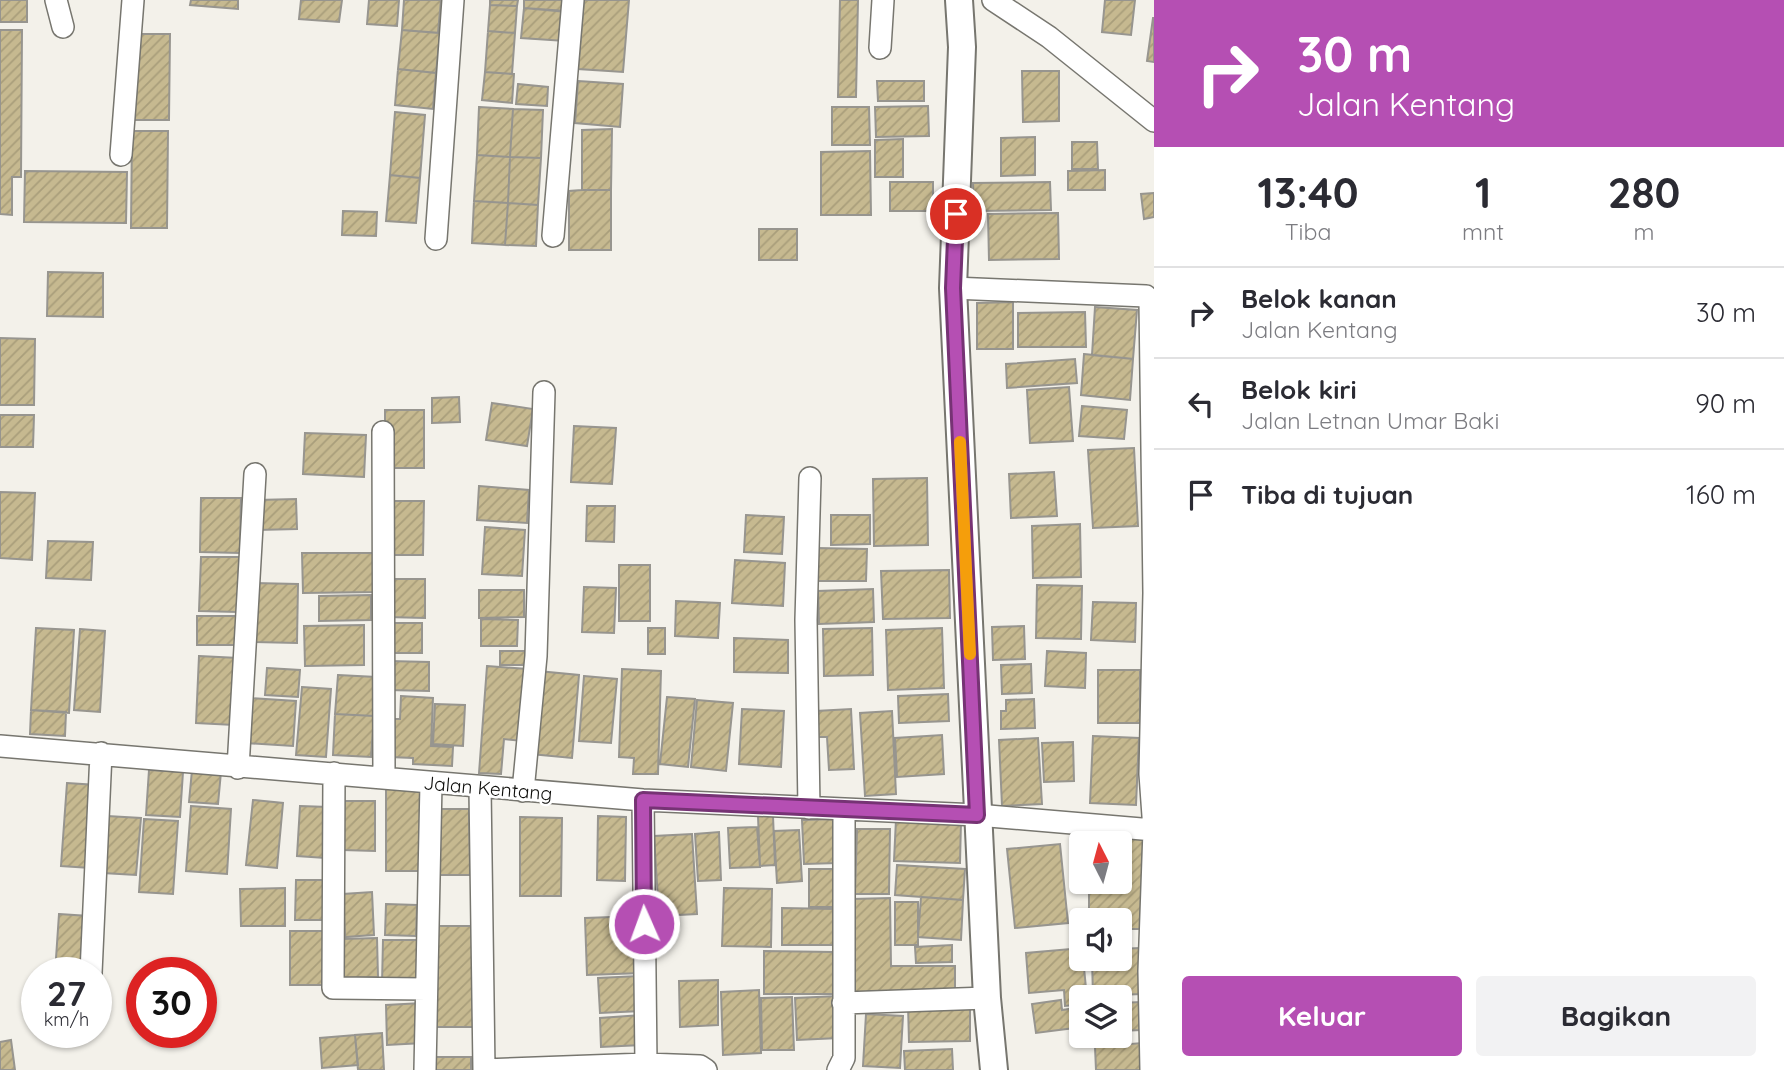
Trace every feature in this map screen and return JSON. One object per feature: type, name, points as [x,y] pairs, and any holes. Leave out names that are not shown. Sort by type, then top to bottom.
[{"type":"street","points":[[55,0],[63,27]]},
{"type":"street","points":[[121,155],[133,0]]},
{"type":"street","points":[[436,239],[453,0]]},
{"type":"street","points":[[553,236],[573,0]]},
{"type":"street","points":[[880,48],[883,0]]},
{"type":"street","points":[[959,0],[962,47],[953,288],[977,815],[987,998],[994,1070]]},
{"type":"street","points":[[993,0],[1049,37],[1154,121]]},
{"type":"street","points":[[953,288],[1146,296],[1150,302],[1154,593],[1150,774],[1154,830],[1149,971],[1151,1070]]},
{"type":"street","points":[[523,791],[536,656],[544,392]]},
{"type":"street","points":[[383,432],[384,778]]},
{"type":"street","points":[[238,768],[255,474]]},
{"type":"street","points":[[809,808],[806,620],[810,478]]},
{"type":"street","name":"Jalan Kentang","points":[[0,746],[643,800],[977,815],[1154,830]]},
{"type":"street","points":[[92,957],[101,753]]},
{"type":"street","points":[[334,773],[333,988],[426,989]]},
{"type":"street","points":[[425,1070],[431,783]]},
{"type":"street","points":[[480,788],[484,1070],[646,1064],[700,1066],[706,1070]]},
{"type":"street","points":[[643,800],[646,1064]]},
{"type":"street","points":[[838,1070],[844,1058],[844,809]]},
{"type":"street","points":[[844,1003],[987,998]]},
{"type":"building","points":[[0,0],[27,0],[27,22],[0,22]]},
{"type":"building","points":[[191,0],[238,0],[238,9],[190,5]]},
{"type":"building","points":[[301,0],[342,0],[339,22],[299,19]]},
{"type":"building","points":[[369,0],[399,0],[397,26],[367,24]]},
{"type":"building","points":[[404,0],[441,0],[438,33],[402,30]]},
{"type":"building","points":[[490,0],[518,0],[517,6],[490,5]]},
{"type":"building","points":[[524,0],[566,0],[566,11],[524,8]]},
{"type":"building","points":[[584,0],[629,0],[623,72],[578,69]]},
{"type":"building","points":[[840,0],[858,0],[856,97],[838,97]]},
{"type":"building","points":[[1105,0],[1135,0],[1131,35],[1102,32]]},
{"type":"building","points":[[490,5],[517,6],[515,33],[488,31]]},
{"type":"building","points":[[524,8],[567,12],[565,41],[521,38]]},
{"type":"building","points":[[1154,18],[1154,62],[1147,61]]},
{"type":"building","points":[[0,30],[22,30],[21,177],[12,177],[12,215],[0,214]]},
{"type":"building","points":[[402,30],[440,33],[436,73],[398,69]]},
{"type":"building","points":[[488,31],[515,33],[512,74],[485,72]]},
{"type":"building","points":[[134,34],[170,34],[169,120],[133,120]]},
{"type":"building","points":[[398,69],[436,73],[433,109],[395,105]]},
{"type":"building","points":[[1022,71],[1059,71],[1059,121],[1023,122]]},
{"type":"building","points":[[485,72],[514,74],[512,103],[482,100]]},
{"type":"building","points":[[578,81],[623,84],[620,127],[575,123]]},
{"type":"building","points":[[877,81],[924,81],[924,101],[878,101]]},
{"type":"building","points":[[518,84],[548,87],[547,106],[516,104]]},
{"type":"building","points":[[928,106],[929,136],[876,137],[875,107]]},
{"type":"building","points":[[479,107],[513,109],[510,157],[477,155]]},
{"type":"building","points":[[832,107],[869,107],[870,145],[832,145]]},
{"type":"building","points":[[513,109],[543,110],[541,158],[510,157]]},
{"type":"building","points":[[395,112],[425,115],[420,178],[390,175]]},
{"type":"building","points":[[612,129],[611,190],[582,190],[582,130]]},
{"type":"building","points":[[132,131],[168,131],[167,228],[131,228]]},
{"type":"building","points":[[1035,137],[1035,175],[1001,176],[1001,138]]},
{"type":"building","points":[[903,139],[903,177],[875,177],[875,140]]},
{"type":"building","points":[[1072,142],[1097,142],[1098,169],[1072,169]]},
{"type":"building","points":[[870,151],[871,215],[821,215],[821,152]]},
{"type":"building","points":[[477,155],[510,157],[508,203],[474,201]]},
{"type":"building","points":[[510,157],[541,158],[538,205],[508,203]]},
{"type":"building","points":[[1105,170],[1105,190],[1068,190],[1068,171]]},
{"type":"building","points":[[25,171],[127,172],[126,223],[24,222]]},
{"type":"building","points":[[390,175],[420,178],[416,223],[386,221]]},
{"type":"building","points":[[890,182],[933,182],[933,211],[890,211]]},
{"type":"building","points":[[1050,182],[1051,210],[974,211],[973,183]]},
{"type":"building","points":[[611,190],[611,250],[569,250],[569,191]]},
{"type":"building","points":[[1154,193],[1154,217],[1144,219],[1141,194]]},
{"type":"building","points":[[474,201],[508,203],[505,245],[472,243]]},
{"type":"building","points":[[508,203],[538,205],[536,246],[505,245]]},
{"type":"building","points":[[343,211],[377,212],[376,236],[342,235]]},
{"type":"building","points":[[1058,213],[1059,259],[989,260],[988,214]]},
{"type":"building","points":[[759,229],[797,229],[797,260],[759,260]]},
{"type":"building","points":[[48,272],[103,273],[103,317],[47,316]]},
{"type":"building","points":[[1013,302],[1013,349],[977,349],[977,303]]},
{"type":"building","points":[[1095,307],[1137,310],[1133,359],[1092,355]]},
{"type":"building","points":[[1085,312],[1086,347],[1018,347],[1018,313]]},
{"type":"building","points":[[0,338],[35,339],[34,405],[0,405]]},
{"type":"building","points":[[1084,354],[1133,359],[1130,400],[1081,395]]},
{"type":"building","points":[[1075,359],[1077,383],[1007,388],[1006,364]]},
{"type":"building","points":[[1069,387],[1073,441],[1030,443],[1027,390]]},
{"type":"building","points":[[459,397],[460,422],[432,423],[432,398]]},
{"type":"building","points":[[492,403],[533,409],[527,446],[486,440]]},
{"type":"building","points":[[1082,406],[1127,410],[1124,439],[1079,436]]},
{"type":"building","points":[[385,410],[424,410],[424,468],[385,468]]},
{"type":"building","points":[[0,415],[34,415],[33,447],[0,447]]},
{"type":"building","points":[[574,426],[616,428],[612,484],[571,482]]},
{"type":"building","points":[[305,433],[366,435],[364,477],[303,474]]},
{"type":"building","points":[[1134,448],[1138,526],[1093,528],[1088,450]]},
{"type":"building","points":[[1054,472],[1057,516],[1011,518],[1009,474]]},
{"type":"building","points":[[927,478],[928,545],[874,546],[873,479]]},
{"type":"building","points":[[479,486],[529,490],[527,523],[477,520]]},
{"type":"building","points":[[0,492],[35,493],[32,560],[0,558]]},
{"type":"building","points":[[201,498],[241,498],[240,553],[200,552]]},
{"type":"building","points":[[296,499],[297,529],[257,530],[257,500]]},
{"type":"building","points":[[387,501],[424,501],[423,555],[386,555]]},
{"type":"building","points":[[587,506],[615,506],[614,542],[586,541]]},
{"type":"building","points":[[746,515],[784,517],[782,554],[744,552]]},
{"type":"building","points":[[831,515],[870,515],[870,544],[831,545]]},
{"type":"building","points":[[1080,524],[1081,577],[1033,578],[1032,526]]},
{"type":"building","points":[[485,527],[525,530],[522,576],[482,574]]},
{"type":"building","points":[[48,541],[93,542],[91,580],[46,578]]},
{"type":"building","points":[[817,548],[867,549],[866,581],[816,581]]},
{"type":"building","points":[[302,553],[374,553],[374,592],[303,593]]},
{"type":"building","points":[[201,557],[239,557],[238,612],[199,611]]},
{"type":"building","points":[[735,560],[785,563],[783,606],[732,603]]},
{"type":"building","points":[[619,565],[650,565],[650,621],[619,621]]},
{"type":"building","points":[[949,570],[950,618],[883,619],[881,571]]},
{"type":"building","points":[[387,579],[425,579],[425,618],[387,617]]},
{"type":"building","points":[[254,583],[298,584],[297,643],[253,642]]},
{"type":"building","points":[[1037,585],[1082,586],[1081,639],[1036,638]]},
{"type":"building","points":[[584,587],[616,588],[614,633],[582,632]]},
{"type":"building","points":[[873,589],[874,622],[819,624],[818,591]]},
{"type":"building","points":[[479,590],[524,590],[524,617],[479,618]]},
{"type":"building","points":[[371,595],[371,620],[319,621],[319,596]]},
{"type":"building","points":[[676,601],[720,603],[718,638],[675,636]]},
{"type":"building","points":[[1093,602],[1136,603],[1135,642],[1091,640]]},
{"type":"building","points":[[197,616],[241,616],[241,645],[197,645]]},
{"type":"building","points":[[481,619],[518,620],[517,646],[481,646]]},
{"type":"building","points":[[390,623],[422,623],[422,653],[390,653]]},
{"type":"building","points":[[364,625],[364,665],[305,666],[304,626]]},
{"type":"building","points":[[1024,626],[1025,659],[993,660],[992,627]]},
{"type":"building","points":[[36,628],[74,630],[69,713],[31,710]]},
{"type":"building","points":[[648,628],[665,628],[665,654],[648,654]]},
{"type":"building","points":[[872,628],[873,675],[824,676],[823,629]]},
{"type":"building","points":[[942,628],[944,688],[888,690],[886,630]]},
{"type":"building","points":[[80,629],[105,631],[100,712],[74,710]]},
{"type":"building","points":[[734,638],[788,640],[788,673],[734,672]]},
{"type":"building","points":[[500,651],[531,651],[530,665],[500,665]]},
{"type":"building","points":[[1047,651],[1086,653],[1085,688],[1045,686]]},
{"type":"building","points":[[199,656],[238,658],[234,725],[196,723]]},
{"type":"building","points":[[389,661],[429,662],[429,691],[388,690]]},
{"type":"building","points":[[1031,664],[1032,693],[1002,694],[1001,665]]},
{"type":"building","points":[[487,666],[527,669],[522,741],[504,739],[501,774],[479,773]]},
{"type":"building","points":[[267,668],[300,670],[298,697],[265,695]]},
{"type":"building","points":[[622,669],[661,671],[658,774],[633,774],[634,758],[619,757]]},
{"type":"building","points":[[1098,670],[1140,670],[1140,723],[1098,723]]},
{"type":"building","points":[[538,671],[579,675],[572,758],[531,754]]},
{"type":"building","points":[[338,675],[376,677],[374,716],[335,714]]},
{"type":"building","points":[[584,676],[617,679],[611,743],[579,741]]},
{"type":"building","points":[[302,687],[331,689],[326,757],[296,755]]},
{"type":"building","points":[[948,694],[949,721],[899,723],[898,696]]},
{"type":"building","points":[[401,696],[433,698],[431,746],[453,747],[452,766],[413,764],[413,758],[390,757],[392,719],[400,719]]},
{"type":"building","points":[[667,697],[695,699],[688,767],[660,764]]},
{"type":"building","points":[[249,698],[296,701],[293,746],[246,743]]},
{"type":"building","points":[[1034,699],[1035,728],[1001,729],[1001,711],[1006,711],[1006,700]]},
{"type":"building","points":[[697,700],[733,703],[726,771],[691,767]]},
{"type":"building","points":[[435,704],[465,705],[463,746],[433,744]]},
{"type":"building","points":[[742,709],[784,711],[781,767],[739,764]]},
{"type":"building","points":[[851,709],[854,769],[829,770],[827,737],[817,737],[816,711]]},
{"type":"building","points":[[31,710],[66,712],[65,736],[30,734]]},
{"type":"building","points":[[892,711],[896,794],[865,796],[860,713]]},
{"type":"building","points":[[335,714],[374,716],[371,757],[333,755]]},
{"type":"building","points":[[942,735],[944,774],[897,777],[895,738]]},
{"type":"building","points":[[1093,736],[1139,738],[1136,805],[1090,803]]},
{"type":"building","points":[[1038,738],[1042,804],[1002,806],[999,740]]},
{"type":"building","points":[[1073,742],[1074,781],[1044,782],[1042,743]]},
{"type":"building","points":[[149,770],[183,772],[180,817],[146,815]]},
{"type":"building","points":[[192,770],[221,772],[218,804],[189,802]]},
{"type":"building","points":[[67,783],[97,785],[90,868],[61,866]]},
{"type":"building","points":[[421,788],[422,871],[386,871],[386,789]]},
{"type":"building","points":[[253,800],[283,803],[277,868],[246,865]]},
{"type":"building","points":[[344,801],[375,801],[375,851],[343,850]]},
{"type":"building","points":[[191,806],[231,809],[227,874],[186,871]]},
{"type":"building","points":[[300,806],[328,807],[325,858],[297,856]]},
{"type":"building","points":[[437,809],[469,809],[470,875],[438,875]]},
{"type":"building","points":[[107,816],[141,818],[136,875],[103,873]]},
{"type":"building","points":[[598,816],[626,817],[625,881],[597,880]]},
{"type":"building","points":[[758,816],[773,816],[775,865],[760,866]]},
{"type":"building","points":[[520,817],[562,818],[561,896],[520,896]]},
{"type":"building","points":[[144,819],[178,821],[173,894],[139,892]]},
{"type":"building","points":[[836,819],[838,863],[804,864],[802,820]]},
{"type":"building","points":[[896,819],[961,821],[960,863],[894,861]]},
{"type":"building","points":[[757,827],[760,867],[730,868],[728,828]]},
{"type":"building","points":[[857,829],[890,829],[889,894],[855,894]]},
{"type":"building","points":[[799,830],[802,881],[777,883],[774,831]]},
{"type":"building","points":[[1132,831],[1143,831],[1143,929],[1132,929],[1132,908],[1089,908],[1089,894],[1132,894]]},
{"type":"building","points":[[719,832],[721,880],[698,881],[695,834]]},
{"type":"building","points":[[692,834],[697,914],[659,916],[654,836]]},
{"type":"building","points":[[1060,844],[1068,923],[1015,928],[1007,849]]},
{"type":"building","points":[[897,865],[965,869],[963,900],[895,895]]},
{"type":"building","points":[[809,869],[834,869],[833,907],[809,907]]},
{"type":"building","points":[[296,880],[324,880],[323,920],[295,920]]},
{"type":"building","points":[[285,888],[285,926],[241,926],[240,889]]},
{"type":"building","points":[[724,888],[772,889],[771,947],[722,946]]},
{"type":"building","points":[[372,892],[374,935],[345,937],[343,894]]},
{"type":"building","points":[[921,897],[963,900],[961,940],[918,937]]},
{"type":"building","points":[[890,898],[891,966],[955,966],[955,995],[853,996],[852,899]]},
{"type":"building","points":[[895,902],[918,902],[918,945],[895,945]]},
{"type":"building","points":[[386,904],[417,905],[416,936],[385,935]]},
{"type":"building","points":[[782,908],[834,909],[834,945],[782,945]]},
{"type":"building","points":[[59,914],[89,916],[86,957],[56,957]]},
{"type":"building","points":[[640,916],[642,973],[587,975],[585,918]]},
{"type":"building","points":[[433,926],[475,926],[475,1027],[433,1027]]},
{"type":"building","points":[[290,931],[327,931],[327,985],[290,985]]},
{"type":"building","points":[[377,938],[378,977],[342,978],[342,939]]},
{"type":"building","points":[[383,940],[421,940],[421,984],[382,984]]},
{"type":"building","points":[[952,945],[952,962],[916,963],[915,947]]},
{"type":"building","points":[[1132,948],[1139,948],[1141,994],[1132,994],[1132,985],[1093,985],[1092,971],[1132,971]]},
{"type":"building","points":[[1069,949],[1069,971],[1084,971],[1086,985],[1069,985],[1069,1006],[1065,1006],[1064,990],[1029,993],[1026,953]]},
{"type":"building","points":[[764,951],[833,952],[833,994],[764,994]]},
{"type":"building","points":[[639,976],[641,1011],[600,1013],[598,978]]},
{"type":"building","points":[[718,980],[718,1025],[680,1027],[679,981]]},
{"type":"building","points":[[759,990],[761,1053],[723,1055],[721,992]]},
{"type":"building","points":[[838,996],[839,1038],[797,1040],[795,998]]},
{"type":"building","points":[[792,997],[794,1050],[762,1050],[761,998]]},
{"type":"building","points":[[1061,1000],[1062,1010],[1069,1009],[1069,1029],[1036,1033],[1032,1004]]},
{"type":"building","points":[[1132,1002],[1141,1002],[1141,1030],[1132,1030]]},
{"type":"building","points":[[422,1003],[423,1043],[387,1045],[386,1005]]},
{"type":"building","points":[[970,1004],[970,1041],[909,1042],[908,1005]]},
{"type":"building","points":[[866,1014],[903,1016],[900,1068],[863,1066]]},
{"type":"building","points":[[641,1015],[642,1045],[601,1047],[600,1018]]},
{"type":"building","points":[[382,1033],[384,1070],[358,1070],[355,1035]]},
{"type":"building","points":[[355,1035],[358,1065],[322,1068],[320,1038]]},
{"type":"building","points":[[11,1040],[15,1070],[0,1070],[0,1042]]},
{"type":"building","points":[[1142,1043],[1144,1070],[1096,1070],[1095,1048],[1132,1048],[1132,1044]]},
{"type":"building","points":[[952,1049],[953,1070],[905,1070],[904,1051]]},
{"type":"building","points":[[432,1057],[471,1057],[471,1070],[432,1070]]},
{"type":"slow traffic","points":[[960,442],[970,654]]},
{"type":"route","points":[[644,924],[643,800],[977,815],[953,288],[956,214]]}]
